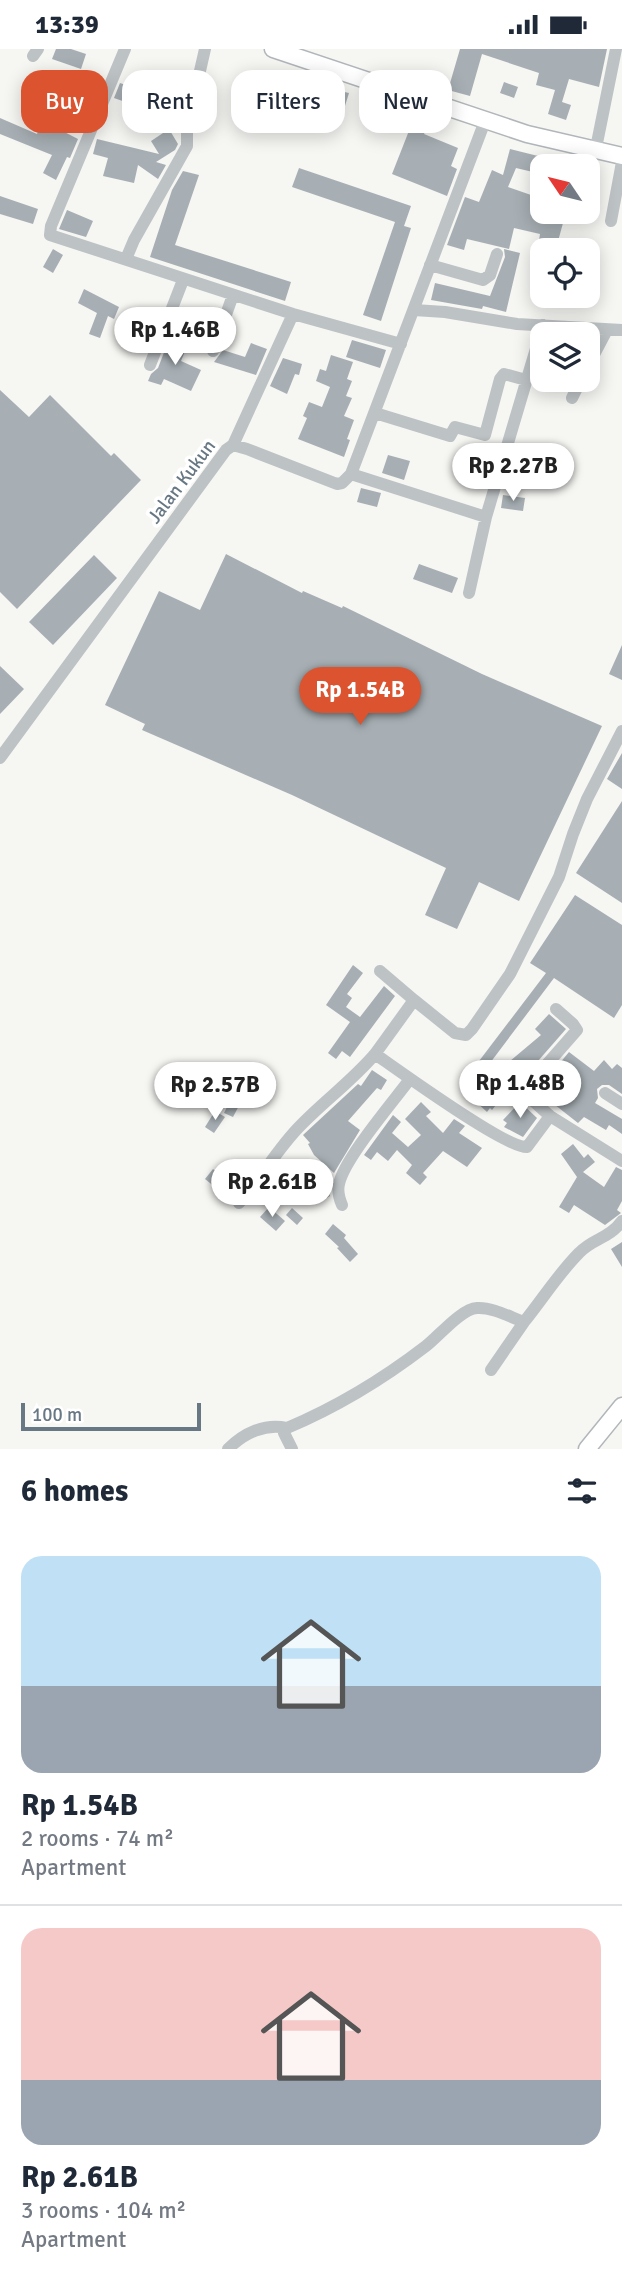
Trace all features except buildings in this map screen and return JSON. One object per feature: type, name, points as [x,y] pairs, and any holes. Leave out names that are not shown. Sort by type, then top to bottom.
[{"type":"main road","points":[[273,49],[485,121],[556,142],[622,156]]},
{"type":"main road","points":[[587,1449],[622,1406]]},
{"type":"street","points":[[125,49],[49,232],[53,236],[183,280],[401,344]]},
{"type":"street","points":[[126,259],[187,146],[188,122],[205,49]]},
{"type":"street","points":[[592,149],[597,143],[616,49]]},
{"type":"street","points":[[485,121],[351,474],[486,517]]},
{"type":"street","points":[[611,221],[622,162]]},
{"type":"street","points":[[430,265],[483,279],[490,275],[497,254]]},
{"type":"street","points":[[150,365],[183,280]]},
{"type":"street","points":[[213,351],[233,295]]},
{"type":"street","points":[[414,310],[530,324]]},
{"type":"street","points":[[233,445],[293,314]]},
{"type":"street","points":[[600,329],[622,330]]},
{"type":"street","points":[[600,343],[607,330]]},
{"type":"street","points":[[469,593],[486,517],[530,367]]},
{"type":"street","points":[[375,413],[450,436],[454,427],[485,436],[500,379],[504,374],[526,380]]},
{"type":"street","points":[[572,398],[575,392]]},
{"type":"street","name":"Jalan Kukun","points":[[0,758],[218,459],[233,445],[337,484],[342,484],[351,474]]},
{"type":"street","points":[[380,971],[455,1033],[463,1036],[472,1029],[510,974],[541,913],[559,877],[587,799],[622,730]]},
{"type":"street","points":[[239,1203],[257,1183],[289,1137],[362,1070],[414,1000]]},
{"type":"street","points":[[526,1096],[534,1079],[577,1030],[556,1009]]},
{"type":"street","points":[[375,1054],[497,1135],[521,1147],[527,1147],[550,1116]]},
{"type":"street","points":[[342,1205],[338,1189],[342,1175],[410,1079]]},
{"type":"street","points":[[509,1079],[550,1116],[622,1161]]},
{"type":"street","points":[[605,1093],[622,1104]]},
{"type":"street","points":[[491,1370],[577,1254],[587,1245],[609,1236],[622,1221]]},
{"type":"street","points":[[228,1449],[244,1436],[264,1426],[287,1428],[329,1410],[428,1345],[464,1313],[476,1308],[491,1310],[524,1322]]},
{"type":"street","points":[[287,1428],[284,1433],[292,1449]]}]
